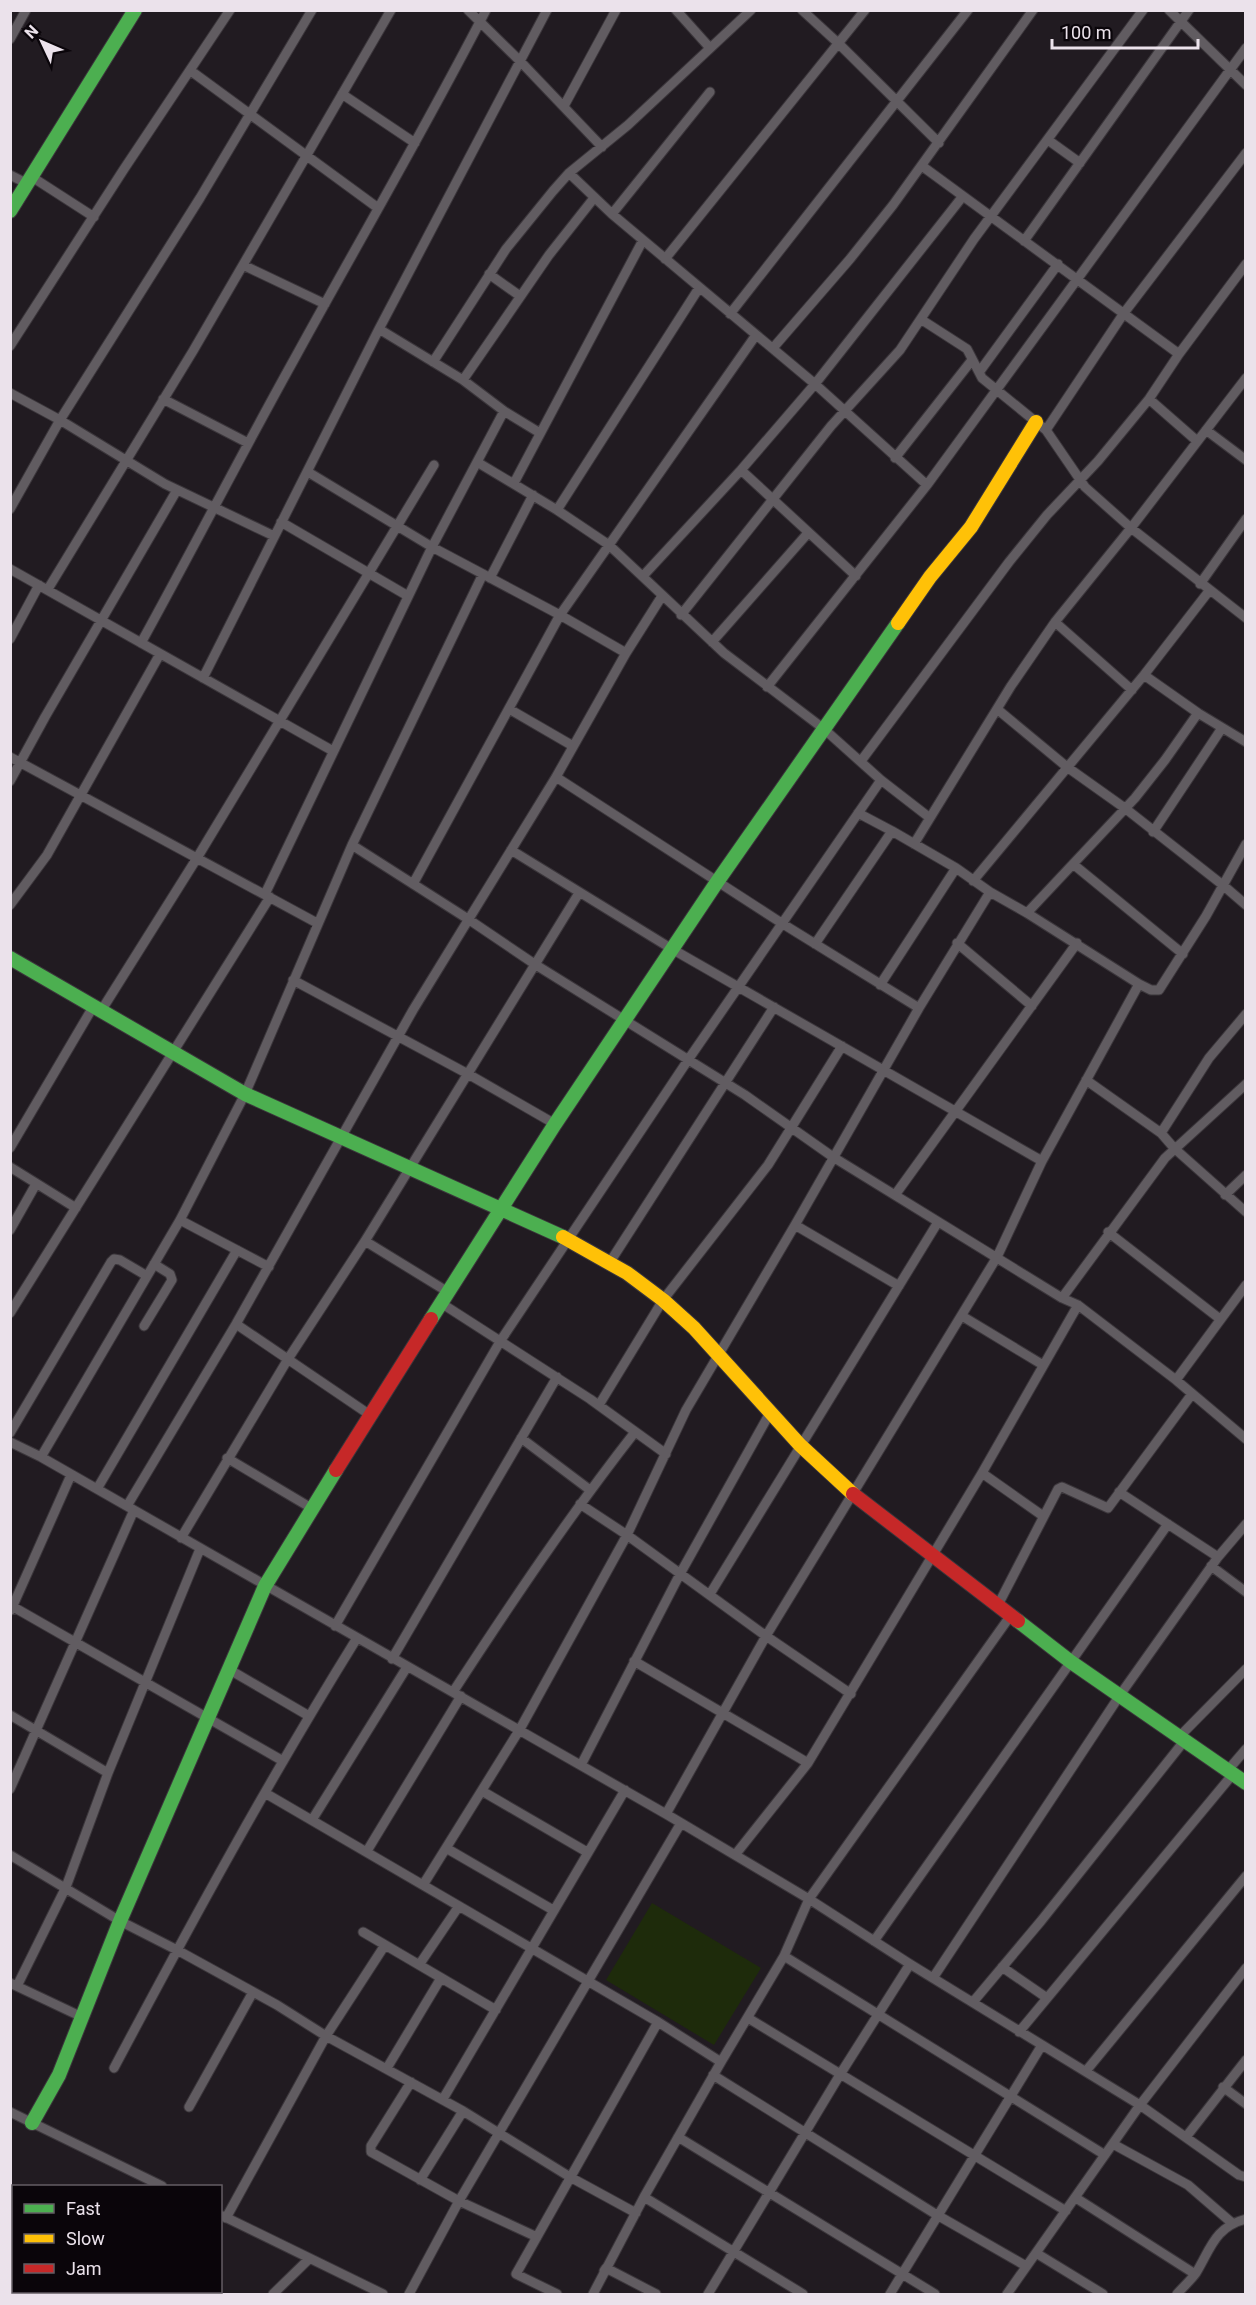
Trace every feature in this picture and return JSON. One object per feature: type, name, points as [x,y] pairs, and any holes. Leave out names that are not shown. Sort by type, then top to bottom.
[{"type":"street","points":[[10,39],[26,10]]},
{"type":"street","points":[[10,211],[135,10]]},
{"type":"street","points":[[10,509],[60,420],[251,115],[312,10]]},
{"type":"street","points":[[10,639],[163,399],[391,10]]},
{"type":"street","points":[[468,10],[602,147]]},
{"type":"street","points":[[141,643],[486,10]]},
{"type":"street","points":[[203,678],[379,329],[547,10]]},
{"type":"street","points":[[564,106],[616,10]]},
{"type":"street","points":[[676,10],[710,48]]},
{"type":"street","points":[[433,362],[522,226],[569,173],[628,125],[751,10]]},
{"type":"street","points":[[802,10],[939,143]]},
{"type":"street","points":[[665,259],[865,10]]},
{"type":"street","points":[[730,314],[968,10]]},
{"type":"street","points":[[773,348],[850,259],[922,166],[1033,10]]},
{"type":"street","points":[[681,615],[844,411],[891,363],[990,216],[1143,10]]},
{"type":"street","points":[[1169,10],[1245,85]]},
{"type":"street","points":[[1024,241],[1189,10]]},
{"type":"street","points":[[10,346],[230,11]]},
{"type":"street","points":[[767,687],[927,485],[1245,48]]},
{"type":"street","points":[[191,70],[378,208]]},
{"type":"street","points":[[612,214],[710,92]]},
{"type":"street","points":[[342,94],[415,143]]},
{"type":"street","points":[[1048,140],[1080,163]]},
{"type":"street","points":[[32,2123],[59,2075],[120,1921],[265,1587],[370,1416],[555,1124],[717,882],[930,577],[971,527],[1041,426],[1245,153]]},
{"type":"street","points":[[922,166],[1179,354]]},
{"type":"street","points":[[569,173],[612,214],[815,384],[927,485]]},
{"type":"street","points":[[10,175],[30,181],[94,217]]},
{"type":"street","points":[[643,576],[741,470],[815,384],[963,196]]},
{"type":"street","points":[[463,380],[520,296],[594,198]]},
{"type":"street","points":[[514,483],[643,240]]},
{"type":"street","points":[[980,371],[1058,264]]},
{"type":"street","points":[[861,761],[1047,515],[1080,481],[1149,399],[1245,264]]},
{"type":"street","points":[[243,265],[325,304]]},
{"type":"street","points":[[489,274],[520,296]]},
{"type":"street","points":[[557,510],[699,288]]},
{"type":"street","points":[[922,320],[967,349],[982,378],[996,392],[1041,426],[1080,481],[1131,528],[1245,618]]},
{"type":"street","points":[[379,329],[463,380],[504,411],[540,433]]},
{"type":"street","points":[[413,884],[560,615],[756,335]]},
{"type":"street","points":[[895,458],[972,360]]},
{"type":"street","points":[[914,844],[997,709],[1054,622],[1131,528],[1245,378]]},
{"type":"street","points":[[10,393],[177,490],[274,536]]},
{"type":"street","points":[[163,399],[248,443]]},
{"type":"street","points":[[1149,399],[1197,441]]},
{"type":"street","points":[[10,1313],[267,896],[333,751],[408,596],[504,411]]},
{"type":"street","points":[[1206,430],[1245,460]]},
{"type":"street","points":[[477,462],[557,510],[609,545],[712,642],[824,729],[881,780],[930,818]]},
{"type":"street","points":[[10,1148],[97,1009],[197,858],[434,465]]},
{"type":"street","points":[[741,470],[856,576]]},
{"type":"street","points":[[308,472],[432,547],[560,615],[626,654]]},
{"type":"street","points":[[10,781],[177,490]]},
{"type":"street","points":[[41,1457],[180,1220],[245,1094],[352,845],[487,576],[533,495]]},
{"type":"street","points":[[1200,584],[1245,519]]},
{"type":"street","points":[[281,522],[408,596]]},
{"type":"street","points":[[712,642],[808,533]]},
{"type":"street","points":[[10,569],[333,751]]},
{"type":"street","points":[[973,881],[1132,690],[1209,591]]},
{"type":"street","points":[[10,1789],[75,1643],[130,1508],[342,1138],[397,1037],[556,777],[662,596]]},
{"type":"street","points":[[1054,622],[1132,690]]},
{"type":"street","points":[[10,905],[47,855],[160,654]]},
{"type":"street","points":[[1144,675],[1198,713],[1245,742]]},
{"type":"street","points":[[508,709],[573,746]]},
{"type":"street","points":[[997,709],[1067,767],[1125,809],[1245,905]]},
{"type":"street","points":[[1027,913],[1125,809],[1165,760],[1198,713]]},
{"type":"street","points":[[1153,832],[1222,728]]},
{"type":"street","points":[[10,757],[317,923]]},
{"type":"street","points":[[556,777],[717,882],[919,1008]]},
{"type":"street","points":[[335,1626],[501,1340],[688,1059],[881,780]]},
{"type":"street","points":[[858,813],[956,868],[990,892],[1151,990],[1159,990],[1183,954],[1224,886],[1245,844]]},
{"type":"street","points":[[815,944],[892,831]]},
{"type":"street","points":[[352,845],[536,965],[688,1059],[833,1157],[1077,1305],[1176,1380],[1245,1439]]},
{"type":"street","points":[[511,850],[672,949],[1042,1161]]},
{"type":"street","points":[[1073,864],[1183,954]]},
{"type":"street","points":[[880,985],[956,868]]},
{"type":"street","points":[[423,1885],[520,1730],[627,1535],[686,1410],[720,1355],[957,943],[990,892]]},
{"type":"street","points":[[181,1538],[288,1359],[365,1241],[579,893]]},
{"type":"street","points":[[957,943],[1032,1006]]},
{"type":"street","points":[[895,1195],[1077,943]]},
{"type":"street","points":[[10,958],[245,1094],[568,1239],[610,1262],[663,1300],[720,1355],[800,1445],[853,1494],[1071,1662],[1245,1783]]},
{"type":"street","points":[[293,980],[468,1074],[555,1124]]},
{"type":"street","points":[[666,1814],[766,1636],[997,1257],[1042,1161],[1139,984]]},
{"type":"street","points":[[610,1262],[774,1007]]},
{"type":"street","points":[[1161,1133],[1209,1058],[1245,1014]]},
{"type":"street","points":[[599,1405],[663,1300],[757,1181],[842,1046]]},
{"type":"street","points":[[1086,1080],[1161,1133],[1174,1148],[1245,1212]]},
{"type":"street","points":[[1062,1298],[1158,1166],[1174,1148],[1245,1084]]},
{"type":"street","points":[[10,1167],[76,1208]]},
{"type":"street","points":[[1225,1195],[1245,1175]]},
{"type":"street","points":[[10,1230],[36,1184]]},
{"type":"street","points":[[180,1220],[268,1267]]},
{"type":"street","points":[[710,1594],[938,1222]]},
{"type":"street","points":[[795,1225],[899,1286]]},
{"type":"street","points":[[1108,1232],[1220,1319]]},
{"type":"street","points":[[365,1241],[445,1297],[501,1340],[599,1405],[666,1454]]},
{"type":"street","points":[[97,1489],[237,1250]]},
{"type":"street","points":[[10,1433],[111,1262],[114,1259],[120,1260],[147,1276]]},
{"type":"street","points":[[144,1326],[172,1280],[170,1274],[154,1264]]},
{"type":"street","points":[[1176,1380],[1245,1285]]},
{"type":"street","points":[[735,1855],[808,1763],[851,1694],[982,1473],[1077,1305]]},
{"type":"street","points":[[962,1316],[1043,1365]]},
{"type":"street","points":[[236,1324],[370,1416]]},
{"type":"street","points":[[392,1659],[557,1377]]},
{"type":"street","points":[[998,1605],[1060,1487],[1105,1507],[1111,1505],[1192,1394]]},
{"type":"street","points":[[580,1765],[680,1574],[771,1411]]},
{"type":"street","points":[[367,1851],[505,1612],[590,1490],[635,1432]]},
{"type":"street","points":[[521,1438],[590,1490]]},
{"type":"street","points":[[10,1442],[41,1457],[265,1587],[625,1790],[809,1899],[1019,2032],[1140,2105],[1245,2177]]},
{"type":"street","points":[[227,1458],[313,1509]]},
{"type":"street","points":[[982,1473],[1043,1516]]},
{"type":"street","points":[[71,1475],[11,1607],[283,1761]]},
{"type":"street","points":[[1119,1492],[1218,1557]]},
{"type":"street","points":[[580,1504],[851,1694]]},
{"type":"street","points":[[874,1941],[1168,1524]]},
{"type":"street","points":[[933,1978],[1120,1695],[1211,1566],[1245,1524]]},
{"type":"street","points":[[82,2017],[14,1984],[66,1887],[108,1773],[200,1549]]},
{"type":"street","points":[[1211,1566],[1245,1592]]},
{"type":"street","points":[[592,2295],[713,2075],[784,1956],[809,1899],[1011,1615]]},
{"type":"street","points":[[114,2068],[283,1761],[357,1638]]},
{"type":"street","points":[[634,1661],[808,1763]]},
{"type":"street","points":[[312,1820],[407,1667]]},
{"type":"street","points":[[973,2002],[1183,1738],[1245,1669]]},
{"type":"street","points":[[230,1670],[309,1716]]},
{"type":"street","points":[[10,1715],[108,1773]]},
{"type":"street","points":[[1019,2032],[1231,1772],[1245,1749]]},
{"type":"street","points":[[443,2099],[625,1790]]},
{"type":"street","points":[[482,1791],[587,1852]]},
{"type":"street","points":[[266,1793],[658,2022],[721,2062]]},
{"type":"street","points":[[409,2295],[459,2201],[681,1823]]},
{"type":"street","points":[[446,1848],[553,1910]]},
{"type":"street","points":[[10,1856],[66,1887],[120,1921],[177,1950],[326,2036],[443,2099],[570,2177],[636,2213]]},
{"type":"street","points":[[1086,2071],[1245,1876]]},
{"type":"street","points":[[419,1965],[459,1906]]},
{"type":"street","points":[[363,1932],[496,2010]]},
{"type":"street","points":[[383,2295],[223,2217],[326,2036],[385,1946]]},
{"type":"street","points":[[784,1956],[1105,2155]]},
{"type":"street","points":[[708,2295],[841,2073],[910,1964]]},
{"type":"street","points":[[1002,1967],[1047,1998]]},
{"type":"street","points":[[1007,2295],[1140,2105],[1245,1968]]},
{"type":"street","points":[[387,2068],[441,1978]]},
{"type":"street","points":[[189,2107],[253,1992]]},
{"type":"street","points":[[748,2018],[1066,2211]]},
{"type":"street","points":[[557,2295],[516,2274],[658,2022]]},
{"type":"street","points":[[890,2295],[973,2155],[1042,2045]]},
{"type":"street","points":[[1186,2137],[1245,2060]]},
{"type":"street","points":[[713,2075],[937,2215],[1026,2266]]},
{"type":"street","points":[[411,2082],[371,2146],[371,2152],[459,2201],[537,2236]]},
{"type":"street","points":[[1224,2087],[1245,2104]]},
{"type":"street","points":[[420,2180],[463,2111]]},
{"type":"street","points":[[10,2112],[158,2185]]},
{"type":"street","points":[[678,2138],[935,2295]]},
{"type":"street","points":[[1113,2144],[1188,2185],[1232,2223]]},
{"type":"street","points":[[644,2198],[803,2295]]},
{"type":"street","points":[[1076,2198],[1195,2274]]},
{"type":"street","points":[[1177,2295],[1195,2274],[1210,2244],[1232,2223],[1245,2219]]},
{"type":"street","points":[[1036,2253],[1103,2295]]},
{"type":"street","points":[[273,2295],[309,2259]]},
{"type":"street","points":[[606,2268],[656,2295]]},
{"type":"green space","points":[[652,1903],[761,1968],[714,2045],[606,1980]]},
{"type":"traffic: fast","points":[[10,211],[135,10]]},
{"type":"traffic: fast","points":[[431,1319],[555,1124],[717,882],[898,623]]},
{"type":"traffic: fast","points":[[10,958],[245,1094],[563,1237]]},
{"type":"traffic: fast","points":[[32,2123],[59,2075],[120,1921],[265,1586],[336,1470]]},
{"type":"traffic: fast","points":[[1018,1621],[1071,1662],[1246,1783]]},
{"type":"traffic: slow","points":[[898,623],[930,577],[971,527],[1036,422]]},
{"type":"traffic: slow","points":[[563,1237],[627,1273],[663,1300],[694,1328],[800,1445],[853,1494]]},
{"type":"traffic: jam","points":[[336,1470],[431,1319]]},
{"type":"traffic: jam","points":[[853,1494],[1018,1621]]}]
